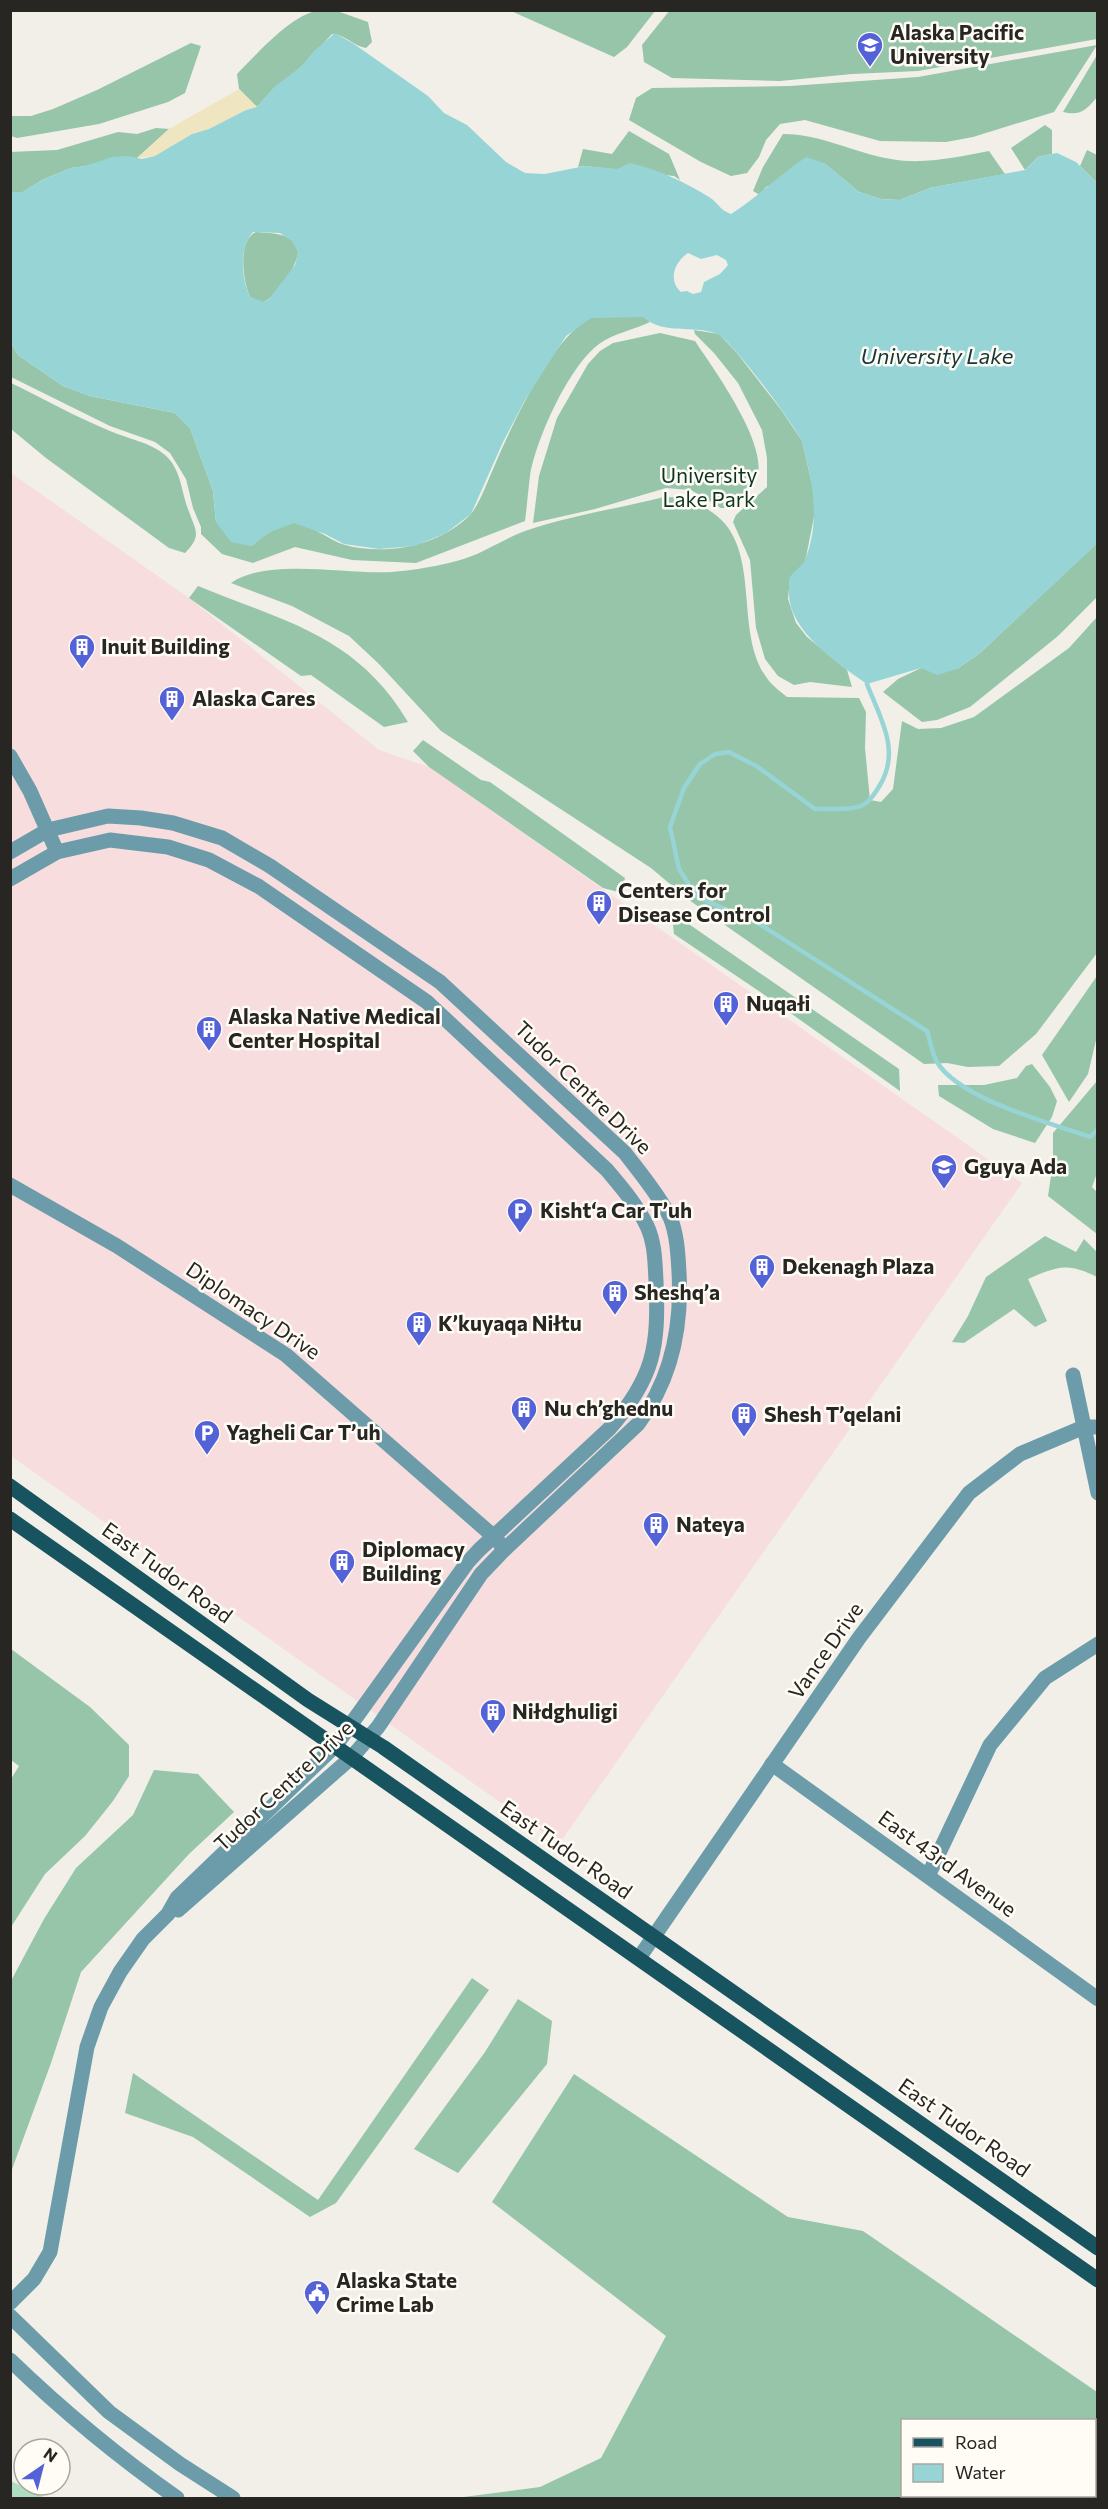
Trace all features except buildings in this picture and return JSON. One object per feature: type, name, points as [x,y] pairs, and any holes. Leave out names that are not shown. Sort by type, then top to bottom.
[{"type":"main road","name":"East Tudor Road","points":[[10,1486],[308,1700],[369,1738],[1098,2248]]},
{"type":"main road","points":[[10,1520],[336,1745],[1098,2280]]},
{"type":"street","points":[[10,756],[30,791],[57,852]]},
{"type":"street","name":"Tudor Centre Drive","points":[[10,852],[48,830],[108,816],[141,818],[173,824],[222,838],[270,866],[440,982],[625,1153],[651,1185],[670,1219],[678,1252],[681,1304],[675,1346],[662,1386],[651,1408],[639,1424],[505,1548],[482,1574],[369,1738],[352,1758],[179,1909],[168,1914]]},
{"type":"street","name":"Tudor Centre Drive","points":[[10,879],[57,852],[110,840],[168,847],[209,860],[258,886],[427,1002],[607,1170],[631,1198],[648,1228],[655,1258],[656,1343],[646,1375],[634,1397],[609,1429],[492,1535],[466,1563],[336,1745],[177,1898],[168,1914],[143,1939],[120,1972],[101,2007],[87,2047],[50,2252],[34,2279],[10,2303]]},
{"type":"street","name":"Diplomacy Drive","points":[[10,1185],[117,1246],[286,1355],[505,1548]]},
{"type":"street","points":[[1073,1375],[1091,1427],[1098,1493]]},
{"type":"street","name":"Vance Drive","points":[[639,1958],[859,1638],[969,1493],[1020,1454],[1091,1427]]},
{"type":"street","points":[[928,1876],[990,1745],[1045,1678],[1098,1644]]},
{"type":"street","name":"East 43rd Avenue","points":[[772,1764],[1098,1999]]},
{"type":"street","points":[[10,2316],[110,2412],[180,2464],[233,2499]]},
{"type":"street","points":[[10,2360],[62,2410],[123,2461],[177,2499]]},
{"type":"street","points":[[123,2461],[191,2499]]},
{"type":"shaded area","points":[[11,473],[189,598],[379,750],[429,767],[1022,1183],[559,1844],[11,1456]]},
{"type":"shaded area","points":[[1097,2453],[1097,2498],[1077,2498],[1096,2497]]},
{"type":"green space","points":[[670,10],[1097,11],[1097,39],[918,71],[780,81],[672,78],[644,62],[642,45]]},
{"type":"green space","points":[[316,11],[337,11],[368,22],[372,42],[366,48],[332,34],[301,67],[271,91],[257,107],[239,89],[237,74],[284,28]]},
{"type":"green space","points":[[511,11],[655,11],[627,47],[614,57]]},
{"type":"green space","points":[[191,43],[201,46],[185,93],[168,102],[99,124],[17,138],[11,136],[11,116],[31,116],[53,109],[97,90]]},
{"type":"green space","points":[[1097,45],[1054,112],[973,137],[946,142],[880,141],[805,120],[780,124],[766,140],[759,157],[747,173],[731,176],[701,162],[629,120],[636,98],[652,88],[790,86],[918,77]]},
{"type":"green space","points":[[1097,55],[1097,97],[1083,111],[1063,112]]},
{"type":"green space","points":[[1045,125],[1052,130],[1052,154],[1038,157],[1025,170],[1011,148]]},
{"type":"green space","points":[[156,128],[169,129],[137,158],[117,157],[71,168],[42,180],[23,192],[11,192],[10,152],[57,150],[118,132],[137,134]]},
{"type":"green space","points":[[629,131],[669,154],[680,180],[674,176],[578,167],[583,149],[612,154]]},
{"type":"green space","points":[[783,134],[811,137],[903,161],[940,160],[989,151],[1005,174],[930,188],[900,200],[881,199],[859,192],[824,163],[766,187],[760,195],[753,191],[763,167]]},
{"type":"green space","points":[[1087,150],[1097,155],[1097,183],[1080,166]]},
{"type":"green space","points":[[256,232],[287,237],[292,240],[298,252],[285,281],[273,295],[261,303],[250,297],[243,262],[246,243]]},
{"type":"green space","points":[[594,317],[644,317],[650,322],[599,344],[576,369],[566,386],[547,424],[533,461],[525,521],[416,563],[352,560],[295,547],[253,563],[222,554],[201,534],[201,527],[193,508],[186,479],[170,453],[155,442],[110,426],[11,377],[10,341],[18,355],[63,386],[90,396],[175,413],[190,428],[213,491],[216,522],[251,546],[277,528],[295,523],[302,524],[345,545],[395,549],[442,535],[473,512],[534,386],[547,364],[575,329]]},
{"type":"green space","points":[[694,330],[719,334],[737,353],[782,411],[802,441],[815,497],[814,517],[805,562],[790,578],[788,599],[796,623],[807,637],[847,670],[852,687],[810,682],[794,685],[778,676],[765,659],[756,628],[750,560],[733,522],[736,515],[767,487],[767,458],[762,430],[738,383]]},
{"type":"green space","name":"University Lake Park","points":[[660,333],[695,341],[714,370],[749,430],[759,467],[755,481],[730,508],[721,508],[691,490],[666,488],[595,509],[533,523],[539,476],[557,418],[588,364],[600,351],[613,343]]},
{"type":"green space","points":[[11,383],[85,420],[146,444],[165,455],[177,473],[195,527],[196,537],[191,547],[185,553],[169,548],[46,458],[11,429]]},
{"type":"green space","points":[[664,497],[687,500],[707,509],[725,524],[737,543],[743,566],[751,639],[758,661],[769,681],[787,697],[859,698],[866,712],[865,748],[870,800],[881,802],[893,789],[902,721],[918,729],[941,728],[974,717],[1069,648],[1097,617],[1097,953],[1036,1034],[999,1066],[968,1067],[947,1063],[924,1064],[689,900],[651,868],[441,731],[379,664],[349,636],[292,606],[231,583],[247,575],[287,569],[392,572],[435,566],[468,558],[517,534],[547,524]]},
{"type":"green space","points":[[1097,543],[1097,597],[1058,636],[970,707],[937,720],[922,722],[883,692],[898,679],[921,668],[957,669],[980,653]]},
{"type":"green space","points":[[198,586],[289,622],[342,650],[365,669],[388,693],[408,722],[384,727],[311,675],[301,676],[189,598]]},
{"type":"green space","points":[[423,740],[481,780],[490,782],[625,878],[622,893],[603,888],[429,767],[413,751]]},
{"type":"green space","points":[[680,918],[899,1069],[900,1091],[674,934],[673,925]]},
{"type":"green space","points":[[1097,976],[1097,1036],[1088,1074],[1069,1102],[1042,1055]]},
{"type":"green space","points":[[1032,1064],[1050,1087],[1057,1101],[1052,1117],[1035,1143],[993,1129],[939,1096],[938,1085],[984,1085],[1017,1078],[1026,1066]]},
{"type":"green space","points":[[1097,1081],[1097,1173],[1092,1187],[1097,1192],[1097,1234],[1048,1196],[1053,1163],[1053,1133]]},
{"type":"green space","points":[[1045,1236],[1076,1252],[1084,1239],[1097,1252],[1097,1277],[1078,1269],[1062,1268],[1028,1279],[1047,1321],[1035,1327],[1014,1309],[964,1343],[952,1342],[968,1316],[986,1277]]},
{"type":"green space","points":[[11,1649],[90,1707],[129,1745],[129,1776],[113,1801],[85,1836],[45,1874],[11,1927],[11,1779],[19,1766],[11,1760]]},
{"type":"green space","points":[[154,1770],[198,1774],[234,1812],[189,1854],[81,1972],[11,2172],[12,1979],[44,1919],[76,1868],[133,1815]]},
{"type":"green space","points":[[472,1978],[489,1990],[336,2203],[310,2217],[193,2137],[125,2113],[133,2073],[318,2200]]},
{"type":"green space","points":[[518,1999],[552,2021],[547,2064],[458,2173],[414,2149],[485,2052]]},
{"type":"green space","points":[[574,2074],[788,2217],[863,2231],[1097,2392],[1096,2419],[901,2419],[901,2497],[1056,2498],[456,2498],[540,2487],[601,2458],[666,2336],[492,2202]]},
{"type":"green space","points":[[11,2481],[12,2497],[45,2498],[11,2498]]},
{"type":"sand","points":[[239,89],[257,107],[246,110],[209,129],[192,134],[155,156],[137,158],[169,129]]},
{"type":"water","name":"University Lake","points":[[335,33],[428,96],[444,113],[467,125],[506,162],[525,173],[545,174],[585,166],[617,169],[630,163],[680,181],[709,197],[731,214],[806,157],[824,163],[859,192],[881,199],[900,200],[930,188],[1025,170],[1038,157],[1057,153],[1076,162],[1097,183],[1097,544],[980,653],[957,669],[937,675],[921,668],[867,684],[816,644],[796,619],[791,605],[790,577],[805,560],[812,536],[814,511],[807,462],[796,431],[761,382],[724,339],[708,331],[660,326],[643,317],[591,318],[566,336],[525,400],[503,442],[471,514],[446,533],[415,546],[379,549],[344,544],[325,534],[294,523],[270,532],[251,546],[231,542],[216,522],[213,491],[190,428],[175,413],[90,396],[63,386],[18,355],[10,341],[11,192],[23,192],[42,180],[71,168],[86,166],[112,157],[128,156],[142,159],[155,156],[192,134],[209,129],[246,110],[257,107],[275,86],[301,67],[314,51]],"holes":[[[253,232],[280,233],[292,241],[298,252],[295,265],[269,299],[264,302],[250,297],[243,273],[245,246]],[[688,253],[701,259],[717,255],[726,260],[728,265],[720,274],[704,282],[701,292],[693,294],[687,291],[681,292],[675,283],[674,272],[679,261]]]},
{"type":"waterway","points":[[867,684],[889,747],[886,772],[870,800],[856,808],[815,809],[758,767],[729,752],[715,754],[700,764],[684,788],[670,827],[679,869],[697,897],[758,923],[927,1031],[937,1062],[948,1075],[965,1087],[1007,1108],[1090,1137],[1098,1129]]},
{"type":"place","name":"Alaska Pacific University","points":[[870,68]]},
{"type":"place","name":"Inuit Building","points":[[82,670]]},
{"type":"place","name":"Alaska Cares","points":[[172,722]]},
{"type":"place","name":"Centers for Disease Control","points":[[599,926]]},
{"type":"place","name":"Nuqałi","points":[[726,1027]]},
{"type":"place","name":"Alaska Native Medical Center Hospital","points":[[209,1052]]},
{"type":"place","name":"Gguya Ada","points":[[944,1190]]},
{"type":"place","name":"Kisht‘a Car T’uh","points":[[520,1234]]},
{"type":"place","name":"Dekenagh Plaza","points":[[762,1290]]},
{"type":"place","name":"Sheshq’a","points":[[615,1316]]},
{"type":"place","name":"K’kuyaqa Niłtu","points":[[419,1347]]},
{"type":"place","name":"Nu ch’ghednu","points":[[524,1432]]},
{"type":"place","name":"Shesh T’qelani","points":[[744,1438]]},
{"type":"place","name":"Yagheli Car T’uh","points":[[207,1456]]},
{"type":"place","name":"Nateya","points":[[656,1548]]},
{"type":"place","name":"Diplomacy Building","points":[[342,1585]]},
{"type":"place","name":"Niłdghuligi","points":[[493,1735]]},
{"type":"place","name":"Alaska State Crime Lab","points":[[317,2316]]}]
